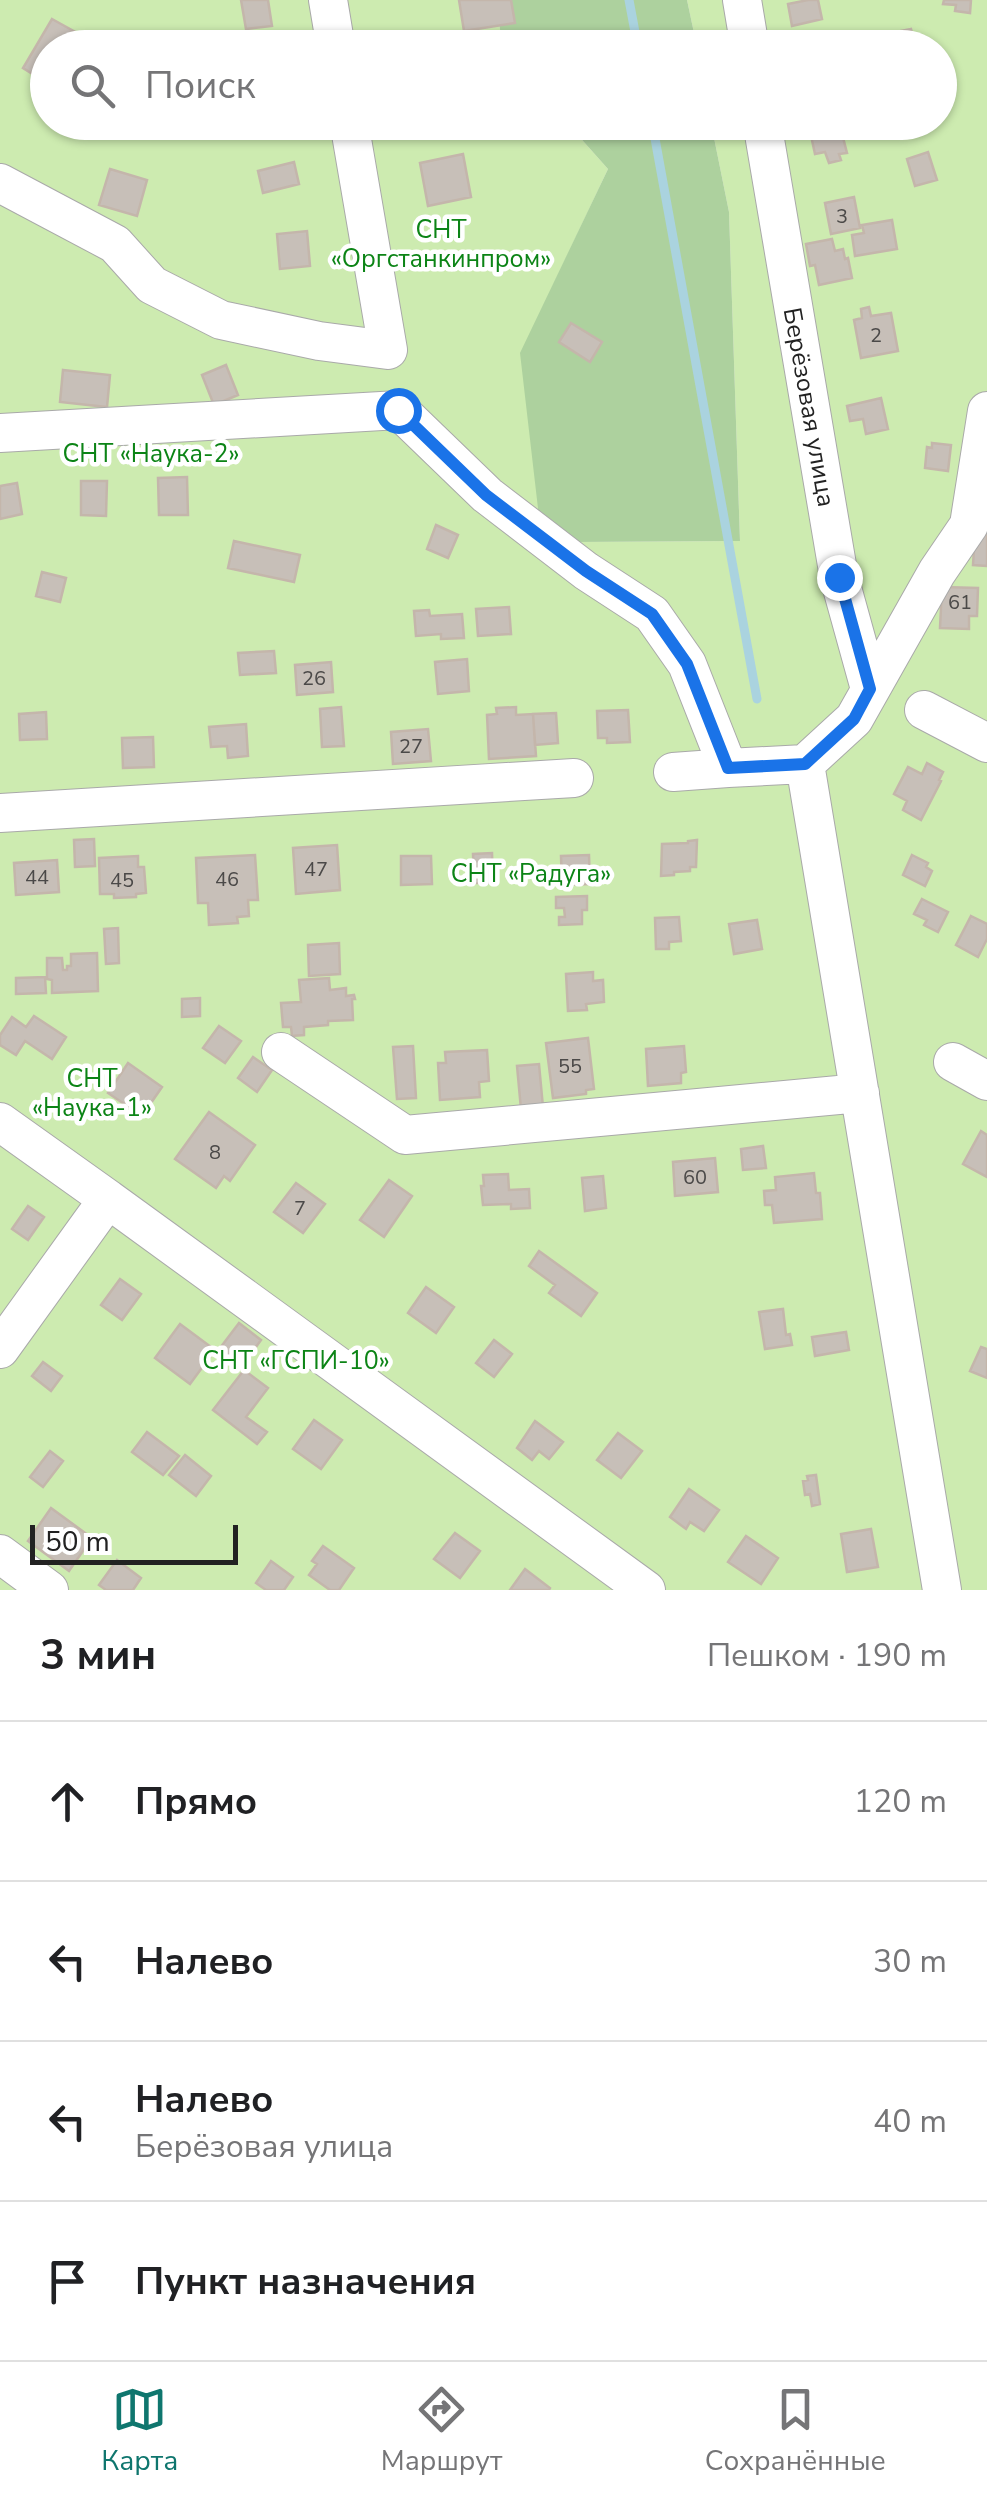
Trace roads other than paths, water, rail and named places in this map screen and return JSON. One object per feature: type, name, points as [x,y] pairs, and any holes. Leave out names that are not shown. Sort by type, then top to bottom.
[{"type":"street","points":[[328,0],[333,30]]},
{"type":"street","points":[[742,0],[747,30]]},
{"type":"street","points":[[0,182],[115,244],[152,284],[221,320],[319,341],[388,350],[352,140]]},
{"type":"street","name":"Берёзовая улица","points":[[765,140],[862,704]]},
{"type":"street","points":[[0,433],[398,410],[486,495],[586,571],[652,614],[687,664],[728,768]]},
{"type":"street","points":[[673,772],[805,764],[862,704],[968,525],[987,412]]},
{"type":"street","points":[[924,710],[987,743]]},
{"type":"street","points":[[805,764],[942,1590]]},
{"type":"street","points":[[0,813],[574,778]]},
{"type":"street","points":[[281,1052],[404,1135],[860,1094]]},
{"type":"street","points":[[954,1062],[987,1081]]},
{"type":"street","points":[[0,1122],[646,1590]]},
{"type":"street","points":[[0,1349],[108,1199]]},
{"type":"street","points":[[0,1554],[49,1590]]},
{"type":"waterway","points":[[629,0],[635,30]]},
{"type":"waterway","points":[[655,140],[757,699]]},
{"type":"park label","name":"СНТ «Оргстанкинпром»","points":[[441,244]]},
{"type":"park label","name":"СНТ «Наука-2»","points":[[151,453]]},
{"type":"park label","name":"СНТ «Радуга»","points":[[531,873]]},
{"type":"park label","name":"СНТ «Наука-1»","points":[[92,1092]]},
{"type":"park label","name":"СНТ «ГСПИ-10»","points":[[296,1360]]}]
